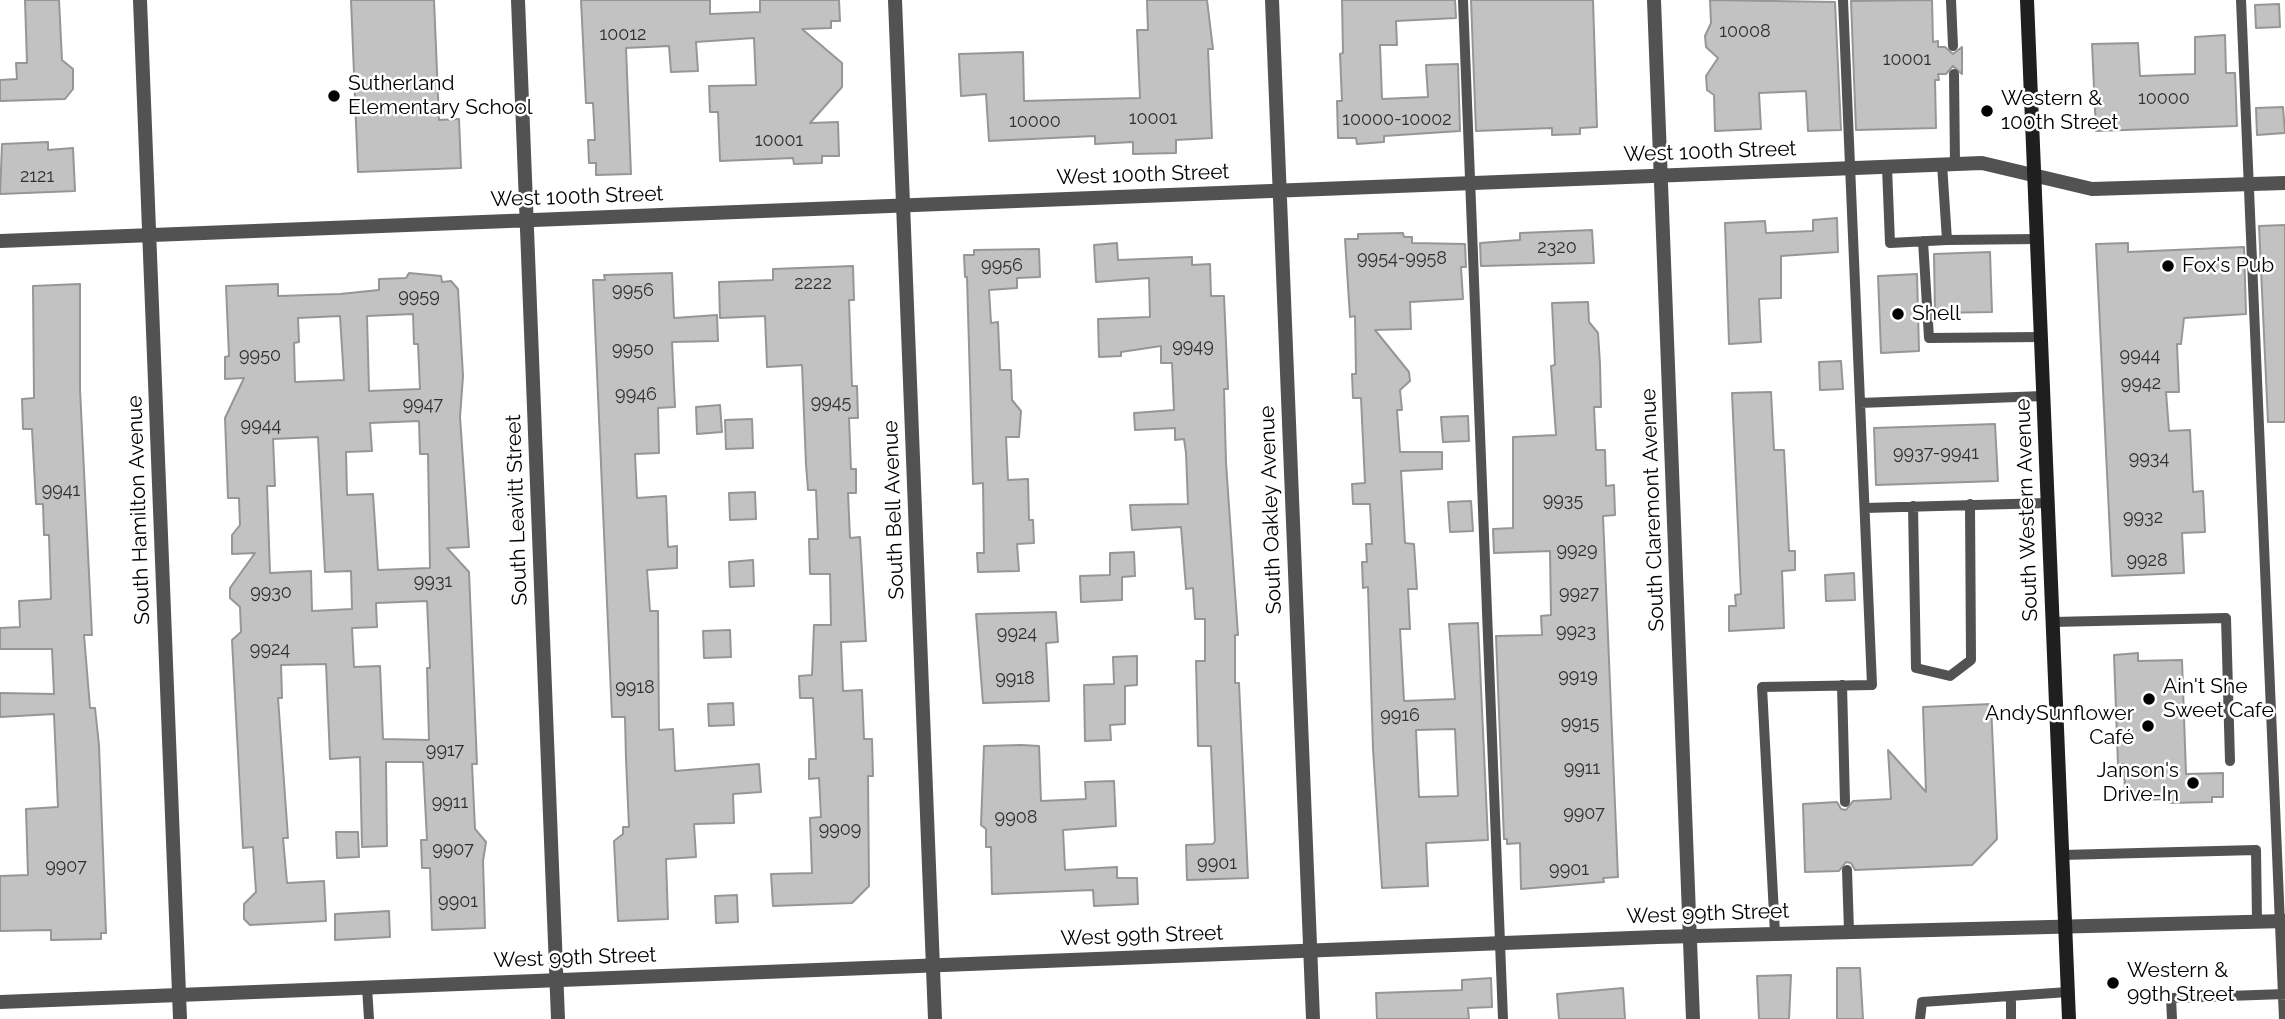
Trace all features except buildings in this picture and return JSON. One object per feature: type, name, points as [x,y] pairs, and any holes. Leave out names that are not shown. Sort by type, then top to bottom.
[{"type":"main road","name":"South Western Avenue","points":[[2027,0],[2068,1019]]},
{"type":"street","name":"South Hamilton Avenue","points":[[140,0],[180,1019]]},
{"type":"street","name":"South Leavitt Street","points":[[518,0],[558,1019]]},
{"type":"street","name":"South Bell Avenue","points":[[895,0],[935,1019]]},
{"type":"street","name":"South Oakley Avenue","points":[[1272,0],[1313,1019]]},
{"type":"street","name":"South Claremont Avenue","points":[[1654,0],[1693,1019]]},
{"type":"street","name":"West 100th Street","points":[[0,241],[1982,163],[2092,189],[2285,183]]},
{"type":"street","name":"West 99th Street","points":[[0,1002],[1690,936],[2283,921]]},
{"type":"lane","points":[[1463,0],[1503,1019]]},
{"type":"lane","points":[[1775,933],[1762,687],[1872,685],[1843,0]]},
{"type":"lane","points":[[1951,0],[1953,46]]},
{"type":"lane","points":[[2241,0],[2283,921],[2284,1019]]},
{"type":"lane","points":[[1947,240],[1954,74]]},
{"type":"lane","points":[[1887,167],[1890,243],[2037,239]]},
{"type":"lane","points":[[1923,241],[1929,338],[2041,337]]},
{"type":"lane","points":[[1860,403],[2043,396]]},
{"type":"lane","points":[[1865,508],[2048,503]]},
{"type":"lane","points":[[1913,506],[1916,668],[1950,676],[1971,660],[1970,504]]},
{"type":"lane","points":[[2053,622],[2226,618],[2230,761]]},
{"type":"lane","points":[[1842,685],[1845,802]]},
{"type":"lane","points":[[2062,855],[2256,850],[2257,921]]},
{"type":"lane","points":[[1847,870],[1849,931]]},
{"type":"lane","points":[[367,987],[369,1019]]},
{"type":"lane","points":[[1920,1019],[1922,1002],[2067,992]]},
{"type":"lane","points":[[2172,1019],[2171,998],[2284,994]]},
{"type":"lane","points":[[2011,997],[2011,1019]]},
{"type":"place","name":"Sutherland Elementary School","points":[[334,96]]},
{"type":"place","name":"Western & 100th Street","points":[[1987,111]]},
{"type":"place","name":"Fox's Pub","points":[[2168,266]]},
{"type":"place","name":"Shell","points":[[1898,314]]},
{"type":"place","name":"Ain't She Sweet Cafe","points":[[2149,699]]},
{"type":"place","name":"AndySunflower Café","points":[[2148,726]]},
{"type":"place","name":"Janson's Drive-In","points":[[2193,783]]},
{"type":"place","name":"Western & 99th Street","points":[[2113,983]]}]
